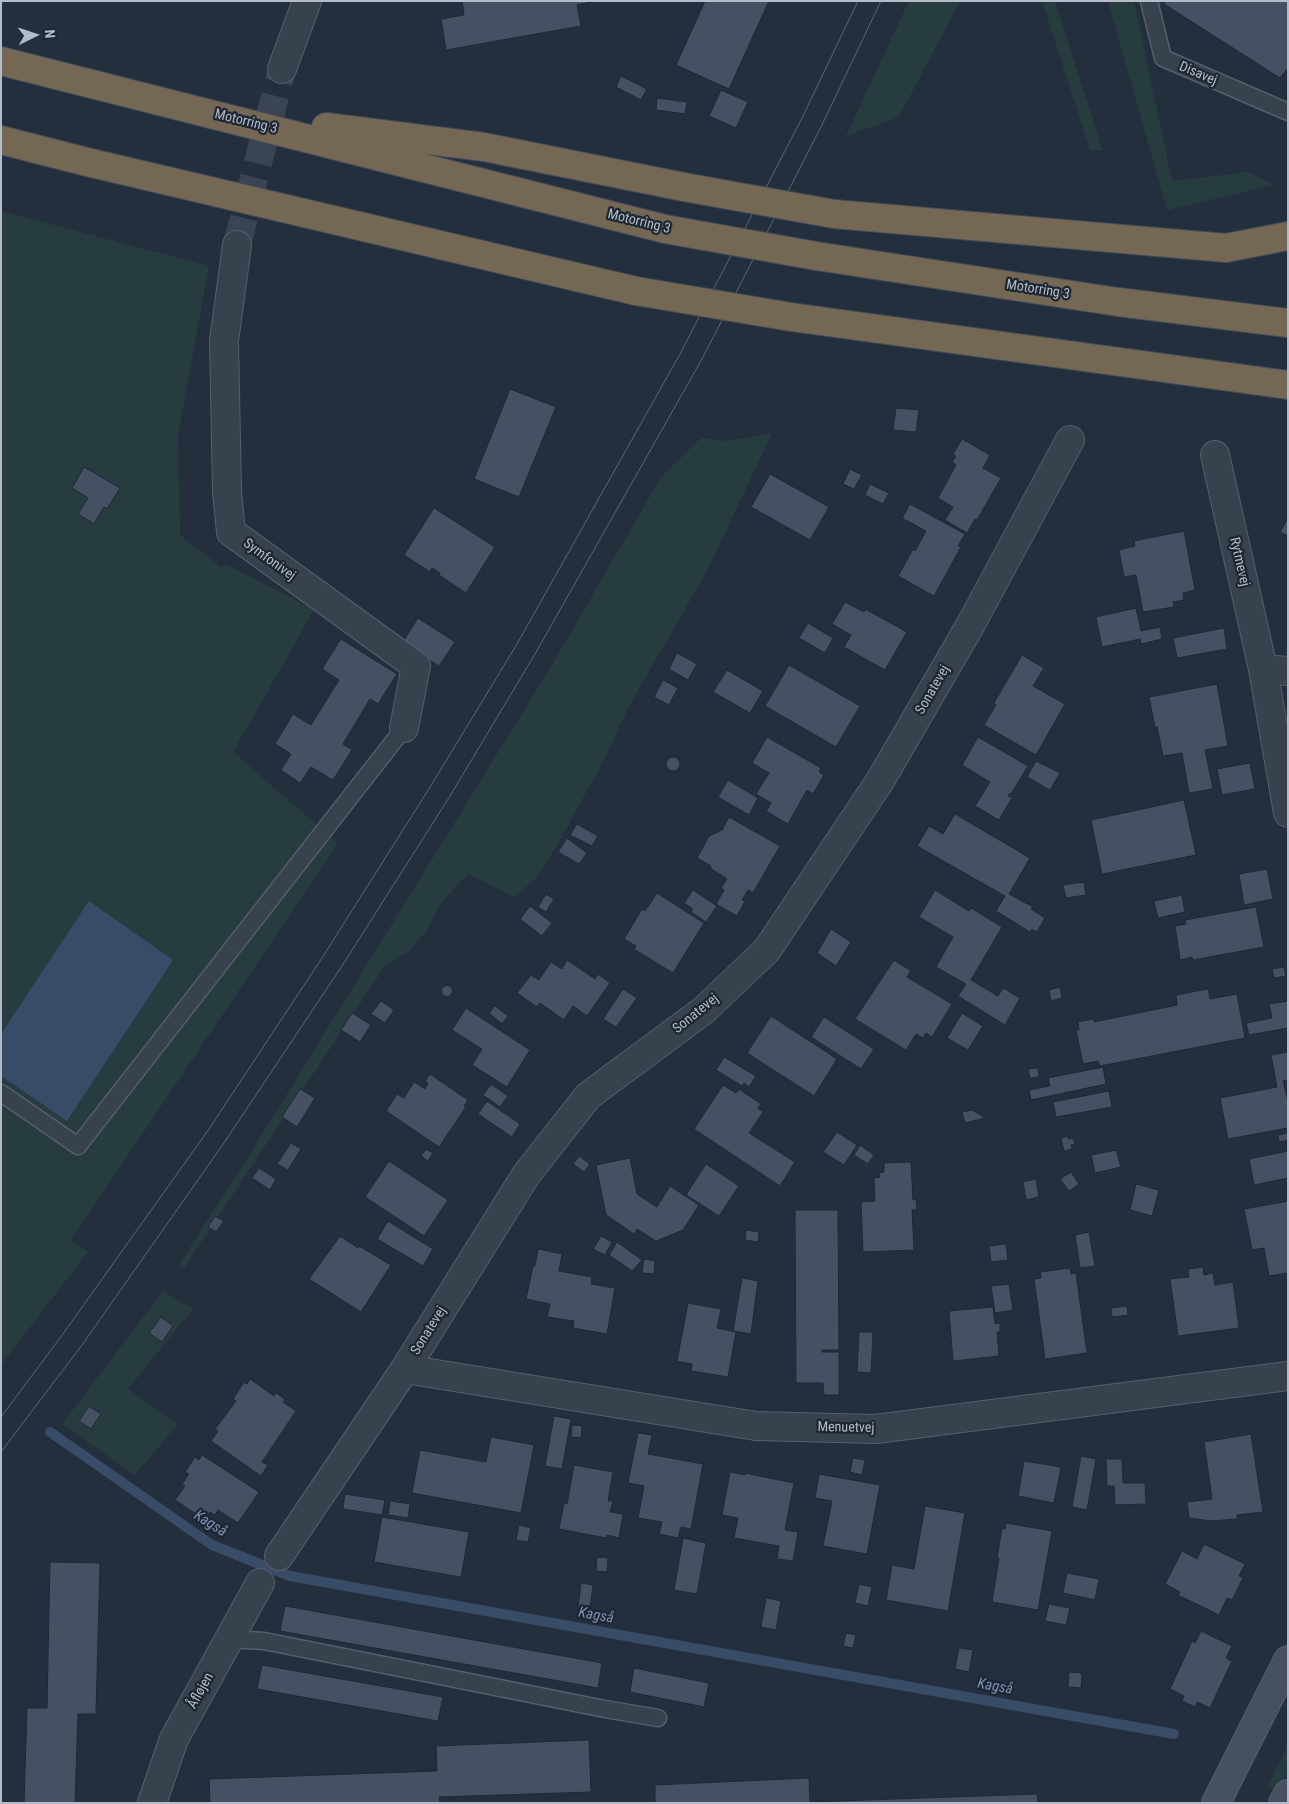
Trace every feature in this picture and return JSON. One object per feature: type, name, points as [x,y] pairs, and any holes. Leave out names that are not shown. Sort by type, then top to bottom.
[{"type":"highway","name":"Motorring 3","points":[[1,61],[665,229],[816,256],[1118,302],[1288,324]]},
{"type":"highway","points":[[213,114],[484,146],[684,187],[834,214],[1226,248],[1288,236]]},
{"type":"highway","points":[[1,140],[636,291],[791,317],[1288,385]]},
{"type":"main road","points":[[1216,1803],[1288,1660]]},
{"type":"main road","points":[[1283,1803],[1288,1794]]},
{"type":"street","points":[[282,69],[307,1]]},
{"type":"street","name":"Symfonivej","points":[[237,245],[224,341],[227,492],[230,532],[416,666],[404,728]]},
{"type":"street","name":"Sonatevej","points":[[280,1556],[405,1369],[526,1175],[588,1096],[704,1010],[767,950],[880,781],[971,624],[1070,440]]},
{"type":"street","name":"Rytmevej","points":[[1215,455],[1275,670],[1288,813]]},
{"type":"street","name":"Menuetvej","points":[[405,1369],[756,1426],[876,1429],[1288,1376]]},
{"type":"street","name":"Åfløjen","points":[[152,1803],[174,1739],[260,1584]]},
{"type":"lane","name":"Disavej","points":[[1149,1],[1163,58],[1288,112]]},
{"type":"lane","points":[[1,1093],[78,1146],[404,728]]},
{"type":"lane","points":[[230,1639],[264,1641],[658,1718]]},
{"type":"green space","points":[[909,1],[960,1],[899,117],[846,136]]},
{"type":"green space","points":[[1042,1],[1055,1],[1103,151],[1090,150]]},
{"type":"green space","points":[[1108,1],[1134,1],[1172,181],[1248,172],[1275,185],[1167,210]]},
{"type":"green space","points":[[1,211],[209,266],[178,435],[180,535],[221,567],[226,564],[314,610],[233,752],[338,843],[71,1240],[88,1252],[1,1365]]},
{"type":"green space","points":[[772,433],[707,571],[629,706],[605,758],[560,840],[537,877],[515,897],[468,874],[439,905],[427,931],[408,952],[385,966],[184,1268],[178,1266],[248,1157],[552,665],[661,477],[701,438],[727,441]]},
{"type":"green space","points":[[163,1291],[193,1309],[128,1389],[178,1424],[135,1475],[62,1424]]},
{"type":"green space","points":[[1288,1746],[1288,1770],[1277,1791],[1267,1787]]},
{"type":"water","points":[[89,901],[173,960],[67,1121],[1,1076],[1,1034]]},
{"type":"building","points":[[462,1],[591,2],[577,5],[581,26],[446,50],[441,19],[464,15]]},
{"type":"building","points":[[705,1],[769,1],[729,89],[676,65]]},
{"type":"building","points":[[1166,1],[1288,1],[1288,68],[1280,78],[1164,4]]},
{"type":"building","points":[[621,76],[647,89],[641,100],[616,87]]},
{"type":"building","points":[[721,90],[748,102],[736,128],[709,116]]},
{"type":"building","points":[[657,98],[687,102],[685,114],[656,110]]},
{"type":"building","points":[[510,389],[556,407],[519,497],[474,479]]},
{"type":"building","points":[[896,408],[919,410],[916,432],[893,430]]},
{"type":"building","points":[[962,439],[990,455],[983,468],[1001,478],[977,520],[975,519],[967,533],[945,520],[953,507],[938,498],[956,465],[952,462],[956,456],[953,454]]},
{"type":"building","points":[[84,467],[120,488],[107,509],[104,507],[94,524],[78,514],[88,498],[72,488]]},
{"type":"building","points":[[850,469],[862,475],[854,489],[843,484]]},
{"type":"building","points":[[770,474],[829,507],[810,540],[751,507]]},
{"type":"building","points":[[870,484],[889,493],[883,504],[865,495]]},
{"type":"building","points":[[910,504],[965,534],[958,546],[961,547],[934,596],[898,576],[913,549],[915,551],[926,531],[902,518]]},
{"type":"building","points":[[434,508],[495,547],[466,593],[432,568],[430,572],[404,555]]},
{"type":"building","points":[[1288,518],[1288,536],[1280,532]]},
{"type":"building","points":[[1184,531],[1195,590],[1183,593],[1184,600],[1173,602],[1174,607],[1143,612],[1136,575],[1124,577],[1119,550],[1135,546],[1134,541]]},
{"type":"building","points":[[845,602],[864,612],[865,609],[907,632],[885,670],[844,647],[851,635],[832,624]]},
{"type":"building","points":[[1136,608],[1141,631],[1160,627],[1162,639],[1141,644],[1140,639],[1102,647],[1096,617]]},
{"type":"building","points":[[418,618],[455,642],[439,666],[402,643]]},
{"type":"building","points":[[808,623],[833,638],[825,653],[799,638]]},
{"type":"building","points":[[1224,628],[1227,649],[1177,658],[1173,638]]},
{"type":"building","points":[[341,639],[397,674],[378,704],[370,699],[343,744],[352,750],[333,780],[311,767],[300,783],[281,770],[291,754],[275,744],[293,714],[311,725],[339,680],[322,669]]},
{"type":"building","points":[[677,653],[697,664],[688,680],[669,669]]},
{"type":"building","points":[[1022,655],[1044,668],[1033,686],[1065,704],[1036,755],[984,725],[996,705],[994,703]]},
{"type":"building","points":[[789,665],[860,706],[836,747],[765,706]]},
{"type":"building","points":[[727,670],[763,691],[750,713],[713,692]]},
{"type":"building","points":[[663,680],[678,688],[669,705],[654,697]]},
{"type":"building","points":[[1217,684],[1228,746],[1205,750],[1213,789],[1189,793],[1182,753],[1163,756],[1149,697]]},
{"type":"building","points":[[767,737],[821,768],[819,772],[824,775],[813,794],[807,790],[788,824],[766,811],[771,803],[756,794],[769,773],[752,763]]},
{"type":"building","points":[[978,737],[1028,766],[1008,796],[1012,798],[999,820],[975,806],[990,782],[962,765]]},
{"type":"building","points":[[673,757],[678,759],[680,764],[678,769],[673,771],[668,769],[666,764],[668,759]]},
{"type":"building","points":[[1036,761],[1060,773],[1050,790],[1027,777]]},
{"type":"building","points":[[1250,763],[1255,789],[1222,795],[1217,769]]},
{"type":"building","points":[[728,780],[758,798],[749,815],[718,797]]},
{"type":"building","points":[[1184,800],[1196,855],[1102,874],[1091,820]]},
{"type":"building","points":[[955,814],[1030,858],[1009,894],[1033,907],[1031,909],[1045,918],[1037,932],[1032,929],[1030,932],[996,911],[1005,896],[917,846],[929,826],[943,834]]},
{"type":"building","points":[[729,817],[780,846],[753,893],[748,890],[742,900],[745,901],[737,916],[716,904],[724,890],[721,888],[727,879],[697,858],[709,836],[722,830]]},
{"type":"building","points":[[577,824],[598,836],[592,846],[570,835]]},
{"type":"building","points":[[567,838],[587,853],[579,864],[558,852]]},
{"type":"building","points":[[1267,869],[1273,899],[1244,905],[1239,874]]},
{"type":"building","points":[[1084,882],[1086,895],[1066,898],[1063,885]]},
{"type":"building","points":[[693,890],[717,906],[706,922],[691,912],[693,909],[684,903]]},
{"type":"building","points":[[935,890],[969,911],[971,908],[1002,927],[971,980],[998,996],[1003,988],[1020,998],[1005,1025],[958,996],[966,984],[936,967],[953,937],[919,917]]},
{"type":"building","points":[[657,893],[704,923],[673,973],[634,949],[636,946],[624,939],[642,909],[645,911]]},
{"type":"building","points":[[546,894],[554,899],[546,912],[538,907]]},
{"type":"building","points":[[1182,895],[1185,912],[1158,918],[1154,901]]},
{"type":"building","points":[[530,906],[552,923],[542,936],[520,919]]},
{"type":"building","points":[[1256,907],[1264,947],[1193,960],[1192,957],[1180,960],[1175,926],[1186,924],[1185,920]]},
{"type":"building","points":[[831,929],[851,942],[836,966],[817,953]]},
{"type":"building","points":[[567,960],[595,979],[598,974],[610,983],[587,1016],[573,1006],[564,1020],[540,1003],[537,1007],[517,993],[531,975],[539,980],[551,962],[562,969]]},
{"type":"building","points":[[894,960],[911,971],[907,977],[952,1004],[932,1037],[926,1033],[923,1038],[916,1034],[906,1050],[855,1019]]},
{"type":"building","points":[[1284,967],[1286,976],[1274,978],[1272,969]]},
{"type":"building","points":[[447,985],[453,991],[447,997],[441,991]]},
{"type":"building","points":[[1060,987],[1062,998],[1051,1001],[1049,990]]},
{"type":"building","points":[[623,989],[637,998],[616,1027],[603,1019]]},
{"type":"building","points":[[1208,989],[1210,999],[1237,994],[1245,1038],[1100,1066],[1098,1061],[1083,1064],[1076,1030],[1079,1030],[1078,1022],[1093,1019],[1094,1022],[1177,1005],[1176,995]]},
{"type":"building","points":[[381,1001],[394,1010],[385,1023],[371,1014]]},
{"type":"building","points":[[1288,1001],[1288,1028],[1249,1035],[1246,1023],[1272,1018],[1269,1004]]},
{"type":"building","points":[[495,1006],[508,1016],[502,1024],[489,1013]]},
{"type":"building","points":[[466,1008],[530,1050],[507,1087],[472,1065],[482,1049],[452,1030]]},
{"type":"building","points":[[352,1013],[371,1025],[360,1042],[341,1030]]},
{"type":"building","points":[[962,1013],[983,1026],[968,1050],[947,1038]]},
{"type":"building","points":[[771,1016],[837,1059],[814,1096],[747,1053]]},
{"type":"building","points":[[824,1017],[874,1049],[861,1069],[811,1037]]},
{"type":"building","points":[[1288,1052],[1288,1080],[1283,1081],[1288,1102],[1288,1128],[1228,1139],[1220,1098],[1277,1087],[1271,1055]]},
{"type":"building","points":[[724,1057],[756,1076],[749,1087],[744,1083],[742,1086],[716,1070]]},
{"type":"building","points":[[1103,1067],[1106,1084],[1031,1100],[1029,1090],[1050,1086],[1048,1078]]},
{"type":"building","points":[[1038,1068],[1039,1077],[1030,1078],[1028,1069]]},
{"type":"building","points":[[430,1074],[468,1100],[464,1106],[466,1107],[439,1147],[386,1111],[397,1094],[404,1098],[414,1082],[425,1089],[428,1083],[425,1081]]},
{"type":"building","points":[[491,1084],[508,1096],[500,1107],[483,1095]]},
{"type":"building","points":[[723,1085],[736,1093],[739,1089],[761,1104],[758,1108],[763,1112],[749,1133],[795,1162],[780,1186],[694,1129]]},
{"type":"building","points":[[300,1089],[315,1098],[297,1127],[282,1117]]},
{"type":"building","points":[[1109,1091],[1112,1107],[1056,1117],[1053,1102]]},
{"type":"building","points":[[487,1101],[520,1124],[512,1137],[478,1114]]},
{"type":"building","points":[[972,1110],[985,1118],[965,1123],[962,1112]]},
{"type":"building","points":[[837,1132],[857,1145],[844,1165],[823,1152]]},
{"type":"building","points":[[1288,1133],[1288,1140],[1279,1142],[1278,1135]]},
{"type":"building","points":[[1068,1136],[1068,1139],[1073,1138],[1075,1144],[1071,1145],[1072,1149],[1064,1151],[1061,1138]]},
{"type":"building","points":[[291,1143],[301,1149],[288,1170],[277,1164]]},
{"type":"building","points":[[860,1145],[874,1155],[868,1164],[854,1155]]},
{"type":"building","points":[[426,1149],[433,1153],[428,1161],[421,1156]]},
{"type":"building","points":[[1116,1150],[1121,1167],[1095,1173],[1091,1155]]},
{"type":"building","points":[[1288,1151],[1288,1178],[1254,1185],[1249,1159]]},
{"type":"building","points":[[579,1156],[590,1164],[584,1172],[573,1164]]},
{"type":"building","points":[[630,1158],[637,1194],[657,1207],[670,1186],[699,1205],[683,1230],[656,1241],[637,1229],[634,1234],[606,1215],[596,1165]]},
{"type":"building","points":[[389,1161],[448,1200],[424,1236],[365,1197]]},
{"type":"building","points":[[911,1162],[913,1200],[916,1199],[917,1210],[912,1210],[914,1250],[863,1252],[861,1202],[875,1201],[874,1178],[880,1177],[879,1173],[884,1172],[884,1163]]},
{"type":"building","points":[[706,1164],[739,1186],[719,1216],[686,1195]]},
{"type":"building","points":[[259,1168],[276,1179],[270,1190],[252,1178]]},
{"type":"building","points":[[1071,1172],[1079,1184],[1069,1191],[1060,1179]]},
{"type":"building","points":[[1036,1179],[1039,1197],[1026,1200],[1023,1182]]},
{"type":"building","points":[[1136,1184],[1159,1190],[1152,1216],[1130,1210]]},
{"type":"building","points":[[1288,1201],[1288,1273],[1269,1276],[1264,1248],[1252,1250],[1244,1209]]},
{"type":"building","points":[[795,1210],[838,1210],[839,1350],[822,1350],[822,1352],[839,1352],[839,1395],[824,1395],[823,1383],[796,1383]]},
{"type":"building","points":[[215,1216],[224,1221],[216,1232],[208,1227]]},
{"type":"building","points":[[388,1221],[433,1249],[423,1266],[377,1239]]},
{"type":"building","points":[[746,1230],[759,1232],[758,1242],[745,1240]]},
{"type":"building","points":[[1089,1232],[1095,1266],[1080,1268],[1075,1235]]},
{"type":"building","points":[[340,1236],[358,1248],[359,1246],[391,1265],[361,1312],[309,1279]]},
{"type":"building","points":[[601,1236],[612,1242],[605,1255],[593,1249]]},
{"type":"building","points":[[617,1242],[642,1260],[632,1271],[609,1255]]},
{"type":"building","points":[[1006,1244],[1008,1260],[991,1262],[989,1246]]},
{"type":"building","points":[[538,1249],[562,1254],[559,1271],[592,1277],[591,1284],[615,1288],[607,1334],[573,1328],[574,1321],[547,1317],[550,1304],[526,1299]]},
{"type":"building","points":[[644,1259],[655,1261],[654,1274],[642,1273]]},
{"type":"building","points":[[1203,1267],[1204,1275],[1213,1273],[1215,1285],[1233,1282],[1239,1328],[1178,1336],[1170,1279],[1189,1277],[1188,1269]]},
{"type":"building","points":[[1070,1268],[1071,1274],[1076,1273],[1087,1353],[1045,1359],[1034,1279],[1041,1278],[1040,1272]]},
{"type":"building","points":[[742,1278],[758,1281],[751,1334],[733,1331]]},
{"type":"building","points":[[1009,1284],[1013,1310],[995,1313],[991,1286]]},
{"type":"building","points":[[688,1303],[721,1309],[717,1328],[736,1332],[728,1377],[691,1371],[692,1364],[677,1361]]},
{"type":"building","points":[[1127,1306],[1128,1315],[1112,1317],[1111,1308]]},
{"type":"building","points":[[993,1307],[995,1324],[1000,1323],[1000,1332],[997,1332],[999,1356],[953,1361],[949,1311]]},
{"type":"building","points":[[161,1317],[173,1326],[162,1342],[149,1333]]},
{"type":"building","points":[[859,1332],[873,1332],[871,1373],[857,1372]]},
{"type":"building","points":[[250,1379],[274,1396],[276,1393],[285,1399],[283,1402],[296,1411],[262,1462],[268,1465],[261,1476],[211,1441],[218,1431],[215,1429],[236,1401],[233,1399],[244,1382],[247,1384]]},
{"type":"building","points":[[89,1406],[101,1414],[91,1429],[79,1421]]},
{"type":"building","points":[[554,1416],[571,1419],[562,1469],[545,1466]]},
{"type":"building","points":[[572,1425],[582,1426],[581,1438],[571,1437]]},
{"type":"building","points":[[638,1433],[652,1435],[648,1454],[703,1464],[691,1529],[681,1527],[678,1538],[659,1534],[662,1522],[638,1518],[644,1486],[628,1483]]},
{"type":"building","points":[[1251,1434],[1263,1512],[1237,1515],[1237,1519],[1211,1521],[1189,1518],[1187,1502],[1212,1499],[1204,1442]]},
{"type":"building","points":[[491,1437],[534,1445],[521,1513],[412,1493],[420,1450],[486,1462]]},
{"type":"building","points":[[202,1455],[259,1492],[238,1523],[218,1510],[215,1515],[210,1512],[205,1520],[175,1500],[185,1486],[182,1484],[189,1474],[185,1472],[195,1457],[199,1460]]},
{"type":"building","points":[[1081,1456],[1096,1459],[1087,1510],[1072,1507]]},
{"type":"building","points":[[853,1458],[865,1460],[862,1475],[850,1472]]},
{"type":"building","points":[[1106,1459],[1122,1459],[1123,1483],[1145,1483],[1146,1504],[1115,1505],[1114,1486],[1107,1486]]},
{"type":"building","points":[[1024,1461],[1061,1467],[1054,1503],[1018,1496]]},
{"type":"building","points":[[574,1465],[613,1472],[608,1501],[613,1501],[610,1512],[623,1514],[619,1538],[607,1535],[606,1538],[559,1529],[564,1503],[567,1504]]},
{"type":"building","points":[[730,1472],[745,1475],[745,1473],[794,1483],[785,1530],[798,1532],[793,1561],[777,1559],[779,1546],[734,1538],[738,1518],[722,1515]]},
{"type":"building","points":[[819,1474],[880,1485],[867,1554],[823,1546],[832,1501],[815,1498]]},
{"type":"building","points":[[345,1494],[385,1500],[382,1515],[343,1509]]},
{"type":"building","points":[[390,1501],[410,1504],[408,1518],[388,1515]]},
{"type":"building","points":[[925,1506],[965,1513],[948,1611],[886,1600],[892,1565],[914,1569]]},
{"type":"building","points":[[382,1517],[469,1532],[461,1577],[374,1562]]},
{"type":"building","points":[[1006,1523],[1052,1531],[1038,1610],[992,1602],[1002,1528],[1005,1529]]},
{"type":"building","points":[[519,1525],[531,1528],[528,1542],[516,1540]]},
{"type":"building","points":[[683,1538],[706,1543],[697,1594],[674,1590]]},
{"type":"building","points":[[1204,1544],[1245,1564],[1239,1576],[1243,1578],[1232,1600],[1227,1598],[1219,1615],[1178,1595],[1180,1592],[1165,1584],[1182,1551],[1197,1559]]},
{"type":"building","points":[[597,1557],[608,1558],[607,1572],[596,1571]]},
{"type":"building","points":[[50,1562],[100,1563],[96,1714],[78,1714],[75,1803],[24,1803],[27,1708],[47,1708]]},
{"type":"building","points":[[1067,1573],[1099,1579],[1095,1600],[1063,1593]]},
{"type":"building","points":[[581,1583],[593,1585],[590,1610],[578,1608]]},
{"type":"building","points":[[859,1584],[872,1587],[868,1606],[855,1603]]},
{"type":"building","points":[[766,1598],[781,1601],[776,1630],[761,1627]]},
{"type":"building","points":[[1049,1604],[1070,1608],[1066,1625],[1045,1621]]},
{"type":"building","points":[[285,1606],[602,1663],[598,1688],[280,1631]]},
{"type":"building","points":[[1201,1631],[1232,1646],[1226,1658],[1232,1661],[1210,1708],[1197,1702],[1195,1707],[1182,1701],[1184,1696],[1170,1689],[1192,1641],[1195,1643]]},
{"type":"building","points":[[846,1633],[856,1635],[853,1648],[843,1646]]},
{"type":"building","points":[[959,1648],[973,1650],[969,1672],[955,1669]]},
{"type":"building","points":[[262,1665],[443,1697],[438,1721],[257,1689]]},
{"type":"building","points":[[634,1668],[709,1683],[704,1707],[630,1692]]},
{"type":"building","points":[[1069,1672],[1082,1673],[1081,1688],[1068,1687]]},
{"type":"building","points":[[589,1740],[591,1792],[439,1797],[440,1803],[210,1803],[209,1779],[437,1771],[436,1746]]},
{"type":"building","points":[[809,1778],[810,1802],[1037,1794],[1038,1803],[655,1803],[655,1785]]},
{"type":"waterway","name":"Kagså","points":[[50,1432],[212,1545],[290,1576],[1174,1734]]},
{"type":"tunnel","points":[[237,245],[282,69]]},
{"type":"tram line","points":[[1,1417],[63,1334],[209,1129],[322,958],[432,784],[517,644],[680,354],[802,118],[858,1]]},
{"type":"tram line","points":[[1,1452],[82,1345],[226,1140],[340,969],[450,796],[535,654],[702,359],[821,127],[881,1]]}]
